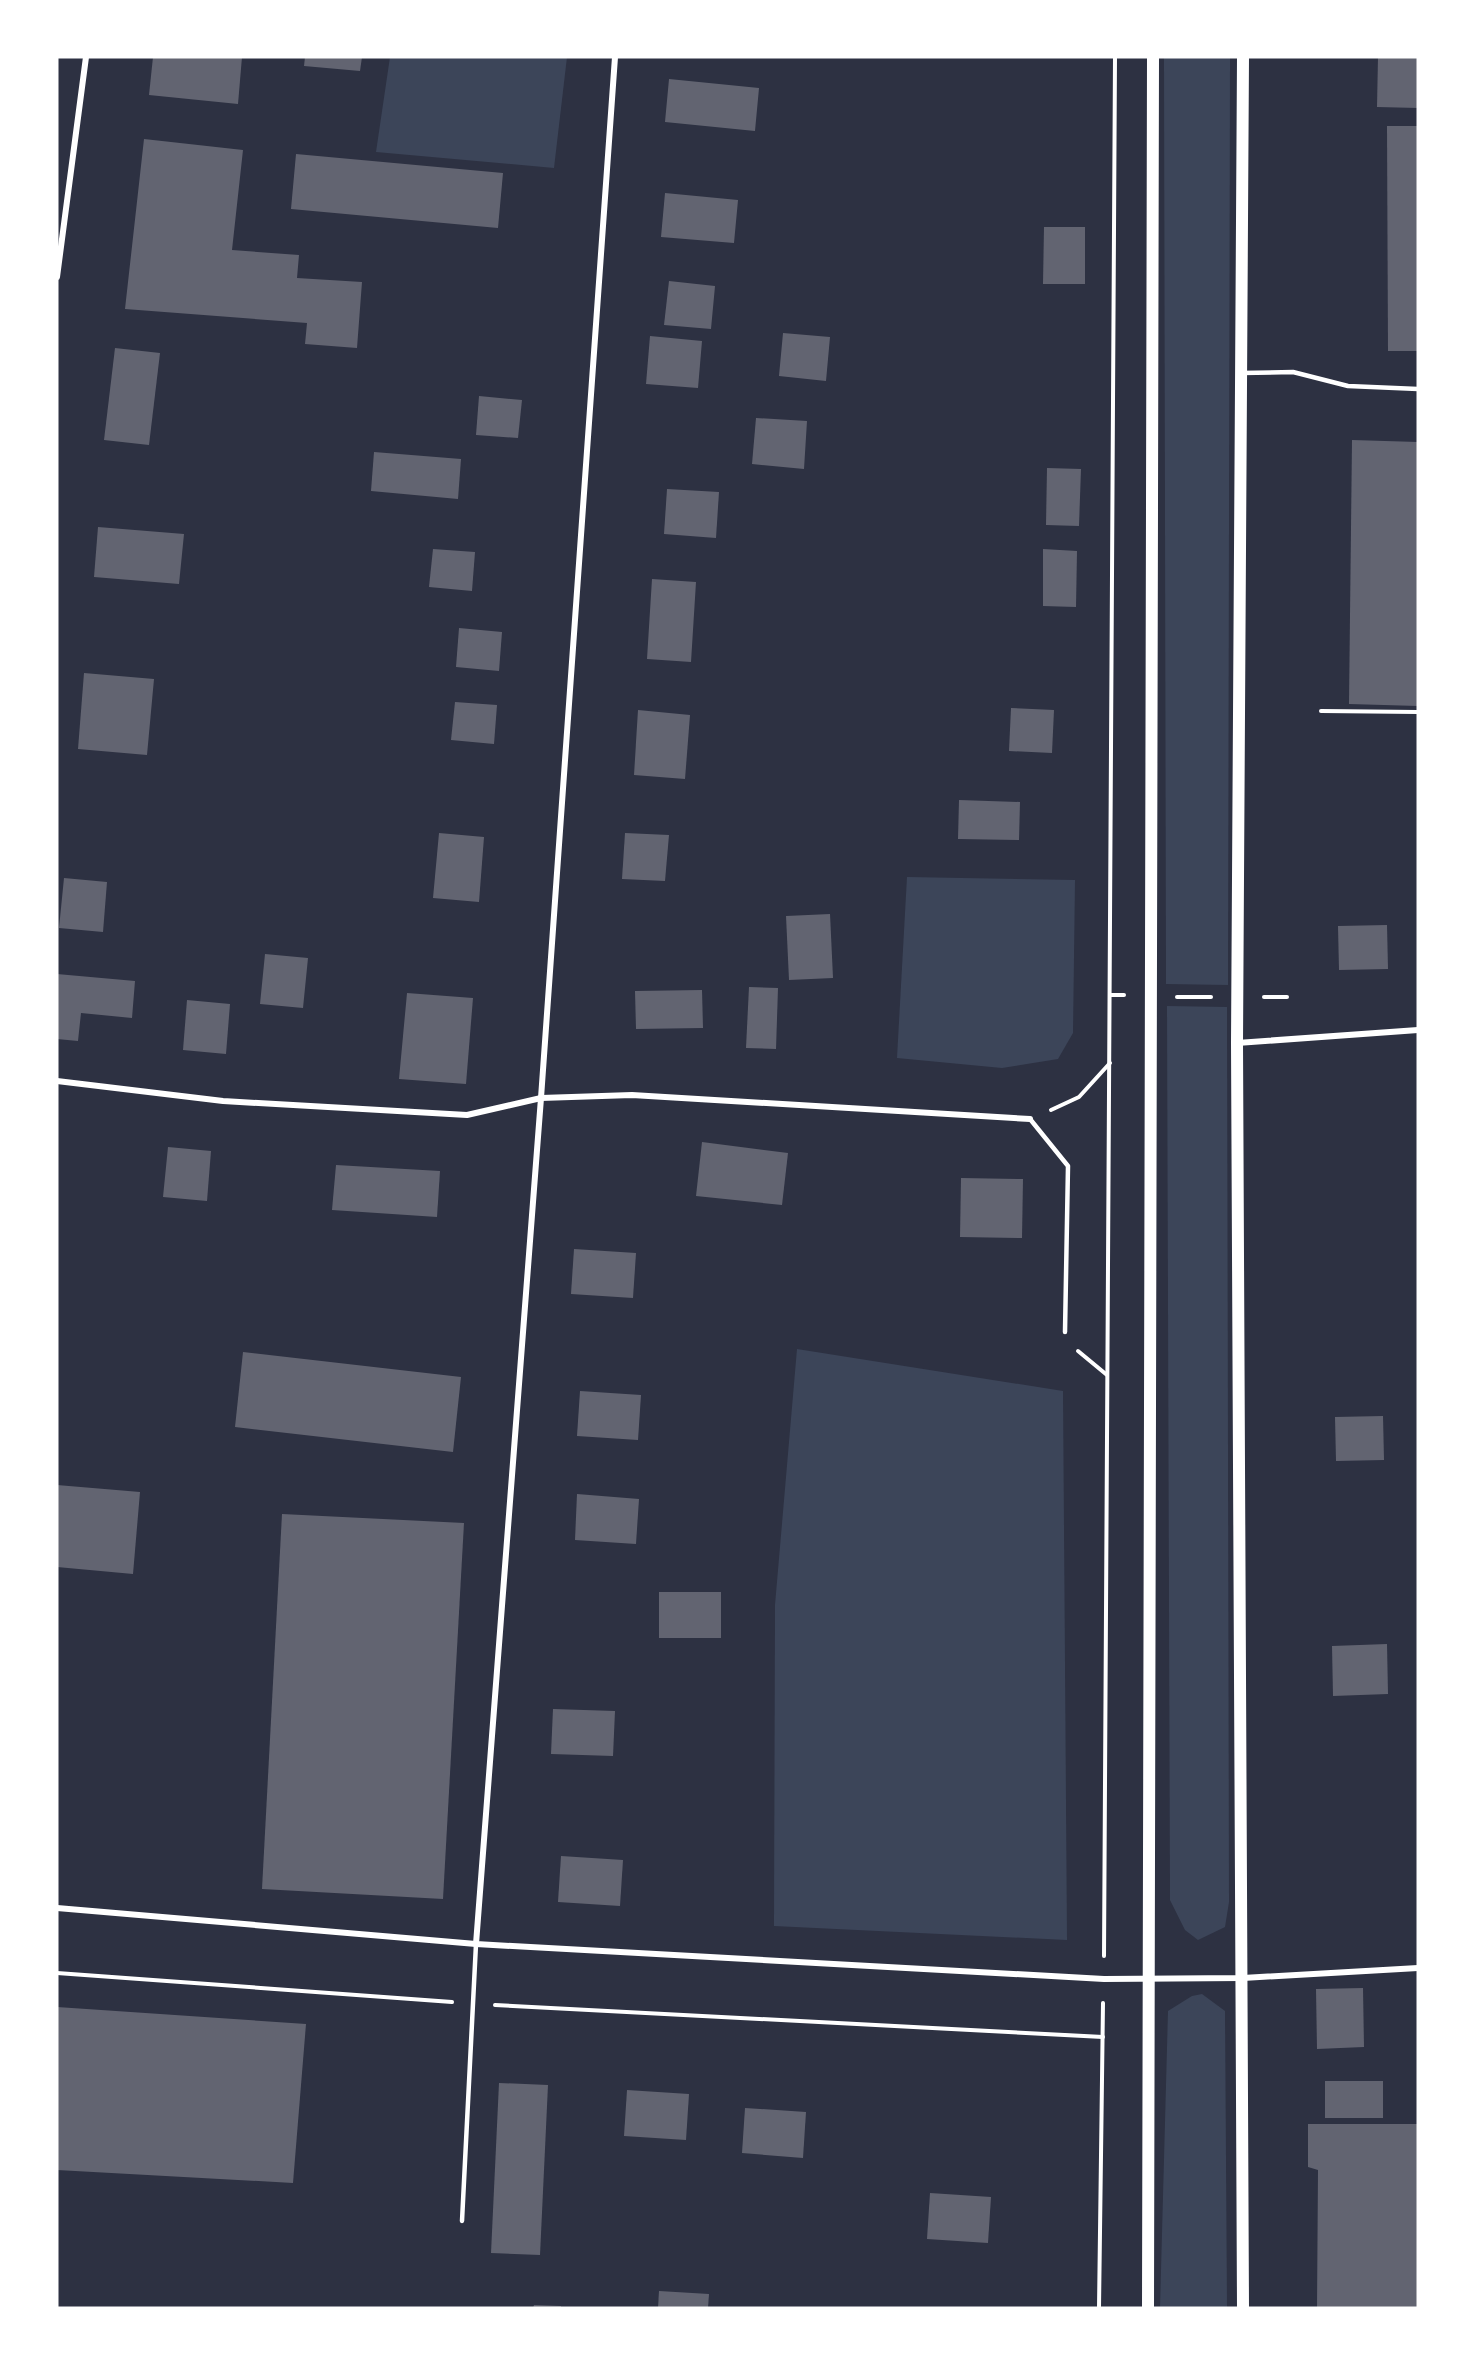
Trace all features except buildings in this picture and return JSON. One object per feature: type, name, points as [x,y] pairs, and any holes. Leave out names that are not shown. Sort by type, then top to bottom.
[{"type":"main road","points":[[1148,2308],[1153,57]]},
{"type":"main road","points":[[1243,57],[1237,1043],[1243,2308]]},
{"type":"street","points":[[57,277],[86,57]]},
{"type":"street","points":[[476,1944],[541,1098],[615,57]]},
{"type":"street","points":[[1237,1043],[1418,1030]]},
{"type":"street","points":[[57,1081],[223,1101],[466,1114],[541,1098],[632,1095],[1030,1119]]},
{"type":"street","points":[[57,1908],[476,1944],[1104,1979],[1243,1978],[1418,1968]]},
{"type":"lane","points":[[1241,373],[1293,372],[1348,386],[1418,389]]},
{"type":"lane","points":[[1030,1119],[1068,1166],[1065,1332]]},
{"type":"lane","points":[[462,2221],[476,1944]]},
{"type":"path","points":[[1099,2308],[1104,1979],[1115,57]]},
{"type":"path","points":[[1321,711],[1418,712]]},
{"type":"path","points":[[1167,996],[1214,997]]},
{"type":"path","points":[[1030,1119],[1079,1097],[1110,1062]]},
{"type":"path","points":[[1065,1332],[1077,1350],[1108,1375]]},
{"type":"path","points":[[57,1973],[473,2003],[1103,2037]]},
{"type":"shaded area","points":[[390,57],[567,57],[554,168],[376,152]]},
{"type":"shaded area","points":[[1164,57],[1230,57],[1228,985],[1166,984]]},
{"type":"shaded area","points":[[907,877],[1075,880],[1073,1033],[1058,1059],[1002,1068],[897,1058]]},
{"type":"shaded area","points":[[1167,1006],[1227,1007],[1229,1902],[1225,1927],[1198,1940],[1185,1930],[1170,1900]]},
{"type":"shaded area","points":[[797,1349],[1063,1391],[1067,1940],[774,1926],[775,1605]]},
{"type":"shaded area","points":[[1202,1994],[1225,2011],[1227,2308],[1160,2308],[1168,2011],[1192,1996]]}]
